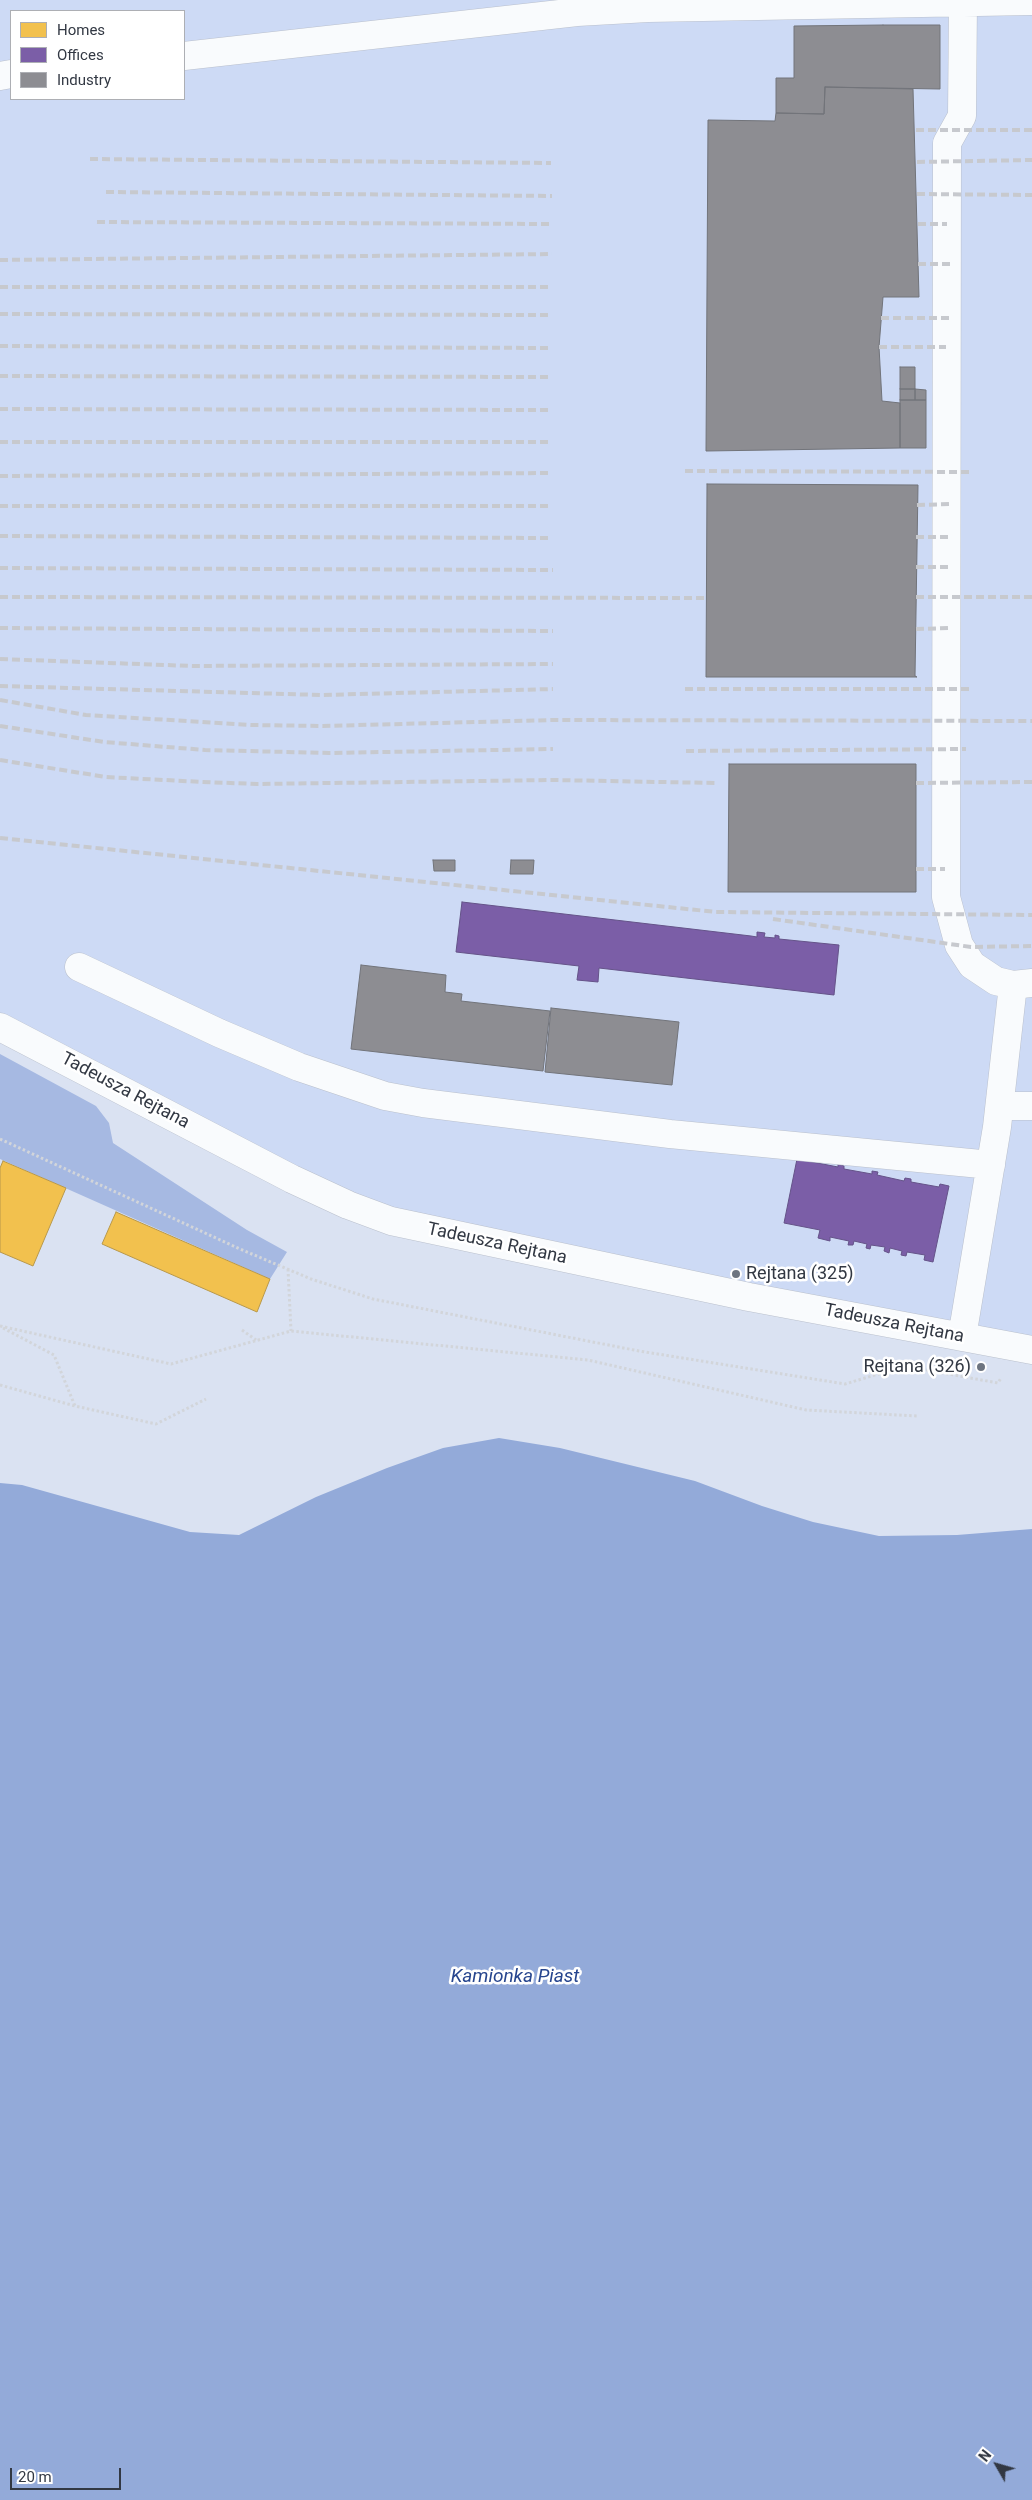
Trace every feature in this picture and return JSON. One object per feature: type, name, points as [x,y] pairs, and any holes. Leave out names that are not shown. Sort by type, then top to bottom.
[{"type":"street","points":[[185,56],[577,12],[648,8],[1032,1]]},
{"type":"street","points":[[962,1337],[1022,984],[996,981],[972,965],[960,945],[946,897],[947,143],[962,116],[963,2]]},
{"type":"street","points":[[79,967],[219,1033],[298,1067],[385,1096],[432,1104],[670,1134],[991,1165]]},
{"type":"street","name":"Tadeusza Rejtana","points":[[0,1027],[292,1179],[348,1205],[392,1221],[749,1297],[1025,1349]]},
{"type":"street","points":[[1000,1106],[1032,1106]]},
{"type":"path","points":[[0,1140],[311,1279],[373,1299],[639,1351],[845,1384],[905,1366],[998,1383],[1025,1349]]},
{"type":"path","points":[[288,1269],[291,1331]]},
{"type":"path","points":[[0,1326],[171,1364],[291,1331],[588,1360],[806,1410],[917,1416]]},
{"type":"path","points":[[0,1326],[54,1355],[74,1406]]},
{"type":"path","points":[[242,1330],[256,1340]]},
{"type":"path","points":[[0,1385],[74,1406],[156,1424],[206,1399]]},
{"type":"shaded area","points":[[0,0],[1032,0],[1032,1350],[391,1221],[0,1027]]},
{"type":"shaded area","points":[[0,1054],[96,1106],[109,1123],[113,1143],[247,1230],[287,1252],[270,1279],[0,1159]]},
{"type":"water","name":"Kamionka Piast","points":[[499,1438],[560,1448],[695,1481],[762,1506],[813,1522],[879,1536],[957,1535],[1032,1529],[1032,2500],[0,2500],[0,1483],[22,1485],[190,1532],[239,1535],[316,1497],[387,1468],[443,1448]]},
{"type":"building: Homes","points":[[3,1161],[66,1188],[33,1266],[0,1252],[0,1168]]},
{"type":"building: Homes","points":[[116,1212],[270,1279],[257,1312],[102,1244]]},
{"type":"building: Offices","points":[[462,902],[757,937],[757,932],[765,933],[764,937],[775,938],[775,935],[779,936],[779,939],[839,945],[834,995],[599,968],[598,982],[577,980],[579,966],[456,952]]},
{"type":"building: Offices","points":[[797,1159],[838,1167],[838,1164],[844,1166],[844,1169],[872,1174],[872,1171],[878,1172],[877,1175],[904,1181],[905,1178],[911,1179],[911,1182],[939,1187],[940,1184],[949,1186],[933,1262],[924,1260],[925,1255],[907,1252],[906,1256],[901,1255],[902,1251],[890,1248],[889,1253],[884,1251],[885,1247],[871,1245],[870,1249],[866,1248],[867,1244],[854,1241],[853,1245],[848,1245],[849,1241],[830,1237],[830,1241],[818,1238],[820,1230],[784,1223]]},
{"type":"building: Industry","points":[[940,25],[940,89],[825,87],[824,114],[776,113],[776,78],[794,78],[794,26]]},
{"type":"building: Industry","points":[[825,87],[913,89],[919,297],[883,297],[879,347],[882,401],[900,403],[900,448],[706,451],[708,120],[775,121],[776,113],[824,114]]},
{"type":"building: Industry","points":[[900,367],[915,367],[915,389],[900,389]]},
{"type":"building: Industry","points":[[900,389],[915,389],[915,400],[900,400]]},
{"type":"building: Industry","points":[[915,389],[926,390],[926,400],[915,400]]},
{"type":"building: Industry","points":[[900,400],[926,400],[926,448],[900,448]]},
{"type":"building: Industry","points":[[707,484],[918,485],[915,676],[917,677],[706,677]]},
{"type":"building: Industry","points":[[729,764],[916,764],[916,892],[728,892]]},
{"type":"building: Industry","points":[[433,860],[455,860],[455,871],[434,871]]},
{"type":"building: Industry","points":[[511,860],[534,860],[533,874],[510,874]]},
{"type":"building: Industry","points":[[361,965],[446,975],[445,992],[462,994],[461,1001],[550,1011],[543,1071],[351,1049]]},
{"type":"building: Industry","points":[[551,1008],[679,1022],[672,1085],[545,1072]]},
{"type":"railway","points":[[916,130],[1032,130]]},
{"type":"railway","points":[[90,159],[551,163]]},
{"type":"railway","points":[[917,162],[1032,160]]},
{"type":"railway","points":[[106,192],[552,196]]},
{"type":"railway","points":[[917,194],[1032,195]]},
{"type":"railway","points":[[97,222],[552,224]]},
{"type":"railway","points":[[918,224],[947,224]]},
{"type":"railway","points":[[0,260],[552,254]]},
{"type":"railway","points":[[918,264],[951,264]]},
{"type":"railway","points":[[0,287],[552,287]]},
{"type":"railway","points":[[0,314],[552,315]]},
{"type":"railway","points":[[881,318],[951,318]]},
{"type":"railway","points":[[0,346],[552,348]]},
{"type":"railway","points":[[879,347],[946,347]]},
{"type":"railway","points":[[0,376],[552,377]]},
{"type":"railway","points":[[0,409],[552,410]]},
{"type":"railway","points":[[0,442],[552,442]]},
{"type":"railway","points":[[685,471],[970,472]]},
{"type":"railway","points":[[0,476],[552,473]]},
{"type":"railway","points":[[917,505],[950,504]]},
{"type":"railway","points":[[0,506],[552,506]]},
{"type":"railway","points":[[0,536],[552,538]]},
{"type":"railway","points":[[916,537],[952,537]]},
{"type":"railway","points":[[916,567],[950,567]]},
{"type":"railway","points":[[0,568],[553,570]]},
{"type":"railway","points":[[0,597],[707,598]]},
{"type":"railway","points":[[916,597],[1032,597]]},
{"type":"railway","points":[[0,628],[553,631]]},
{"type":"railway","points":[[916,629],[950,628]]},
{"type":"railway","points":[[0,659],[192,666],[553,664]]},
{"type":"railway","points":[[0,686],[322,695],[553,689]]},
{"type":"railway","points":[[685,689],[973,689]]},
{"type":"railway","points":[[0,700],[86,715],[252,725],[323,726],[553,720],[1032,721]]},
{"type":"railway","points":[[0,726],[104,742],[205,750],[329,753],[553,749]]},
{"type":"railway","points":[[686,751],[966,749]]},
{"type":"railway","points":[[0,760],[106,777],[257,784],[553,780],[715,783]]},
{"type":"railway","points":[[916,783],[1032,782]]},
{"type":"railway","points":[[0,838],[716,912],[1032,915]]},
{"type":"railway","points":[[916,869],[945,869]]},
{"type":"railway","points":[[773,919],[971,947],[1032,946]]},
{"type":"place","name":"Rejtana (325)","points":[[736,1274]]},
{"type":"place","name":"Rejtana (326)","points":[[981,1367]]}]
